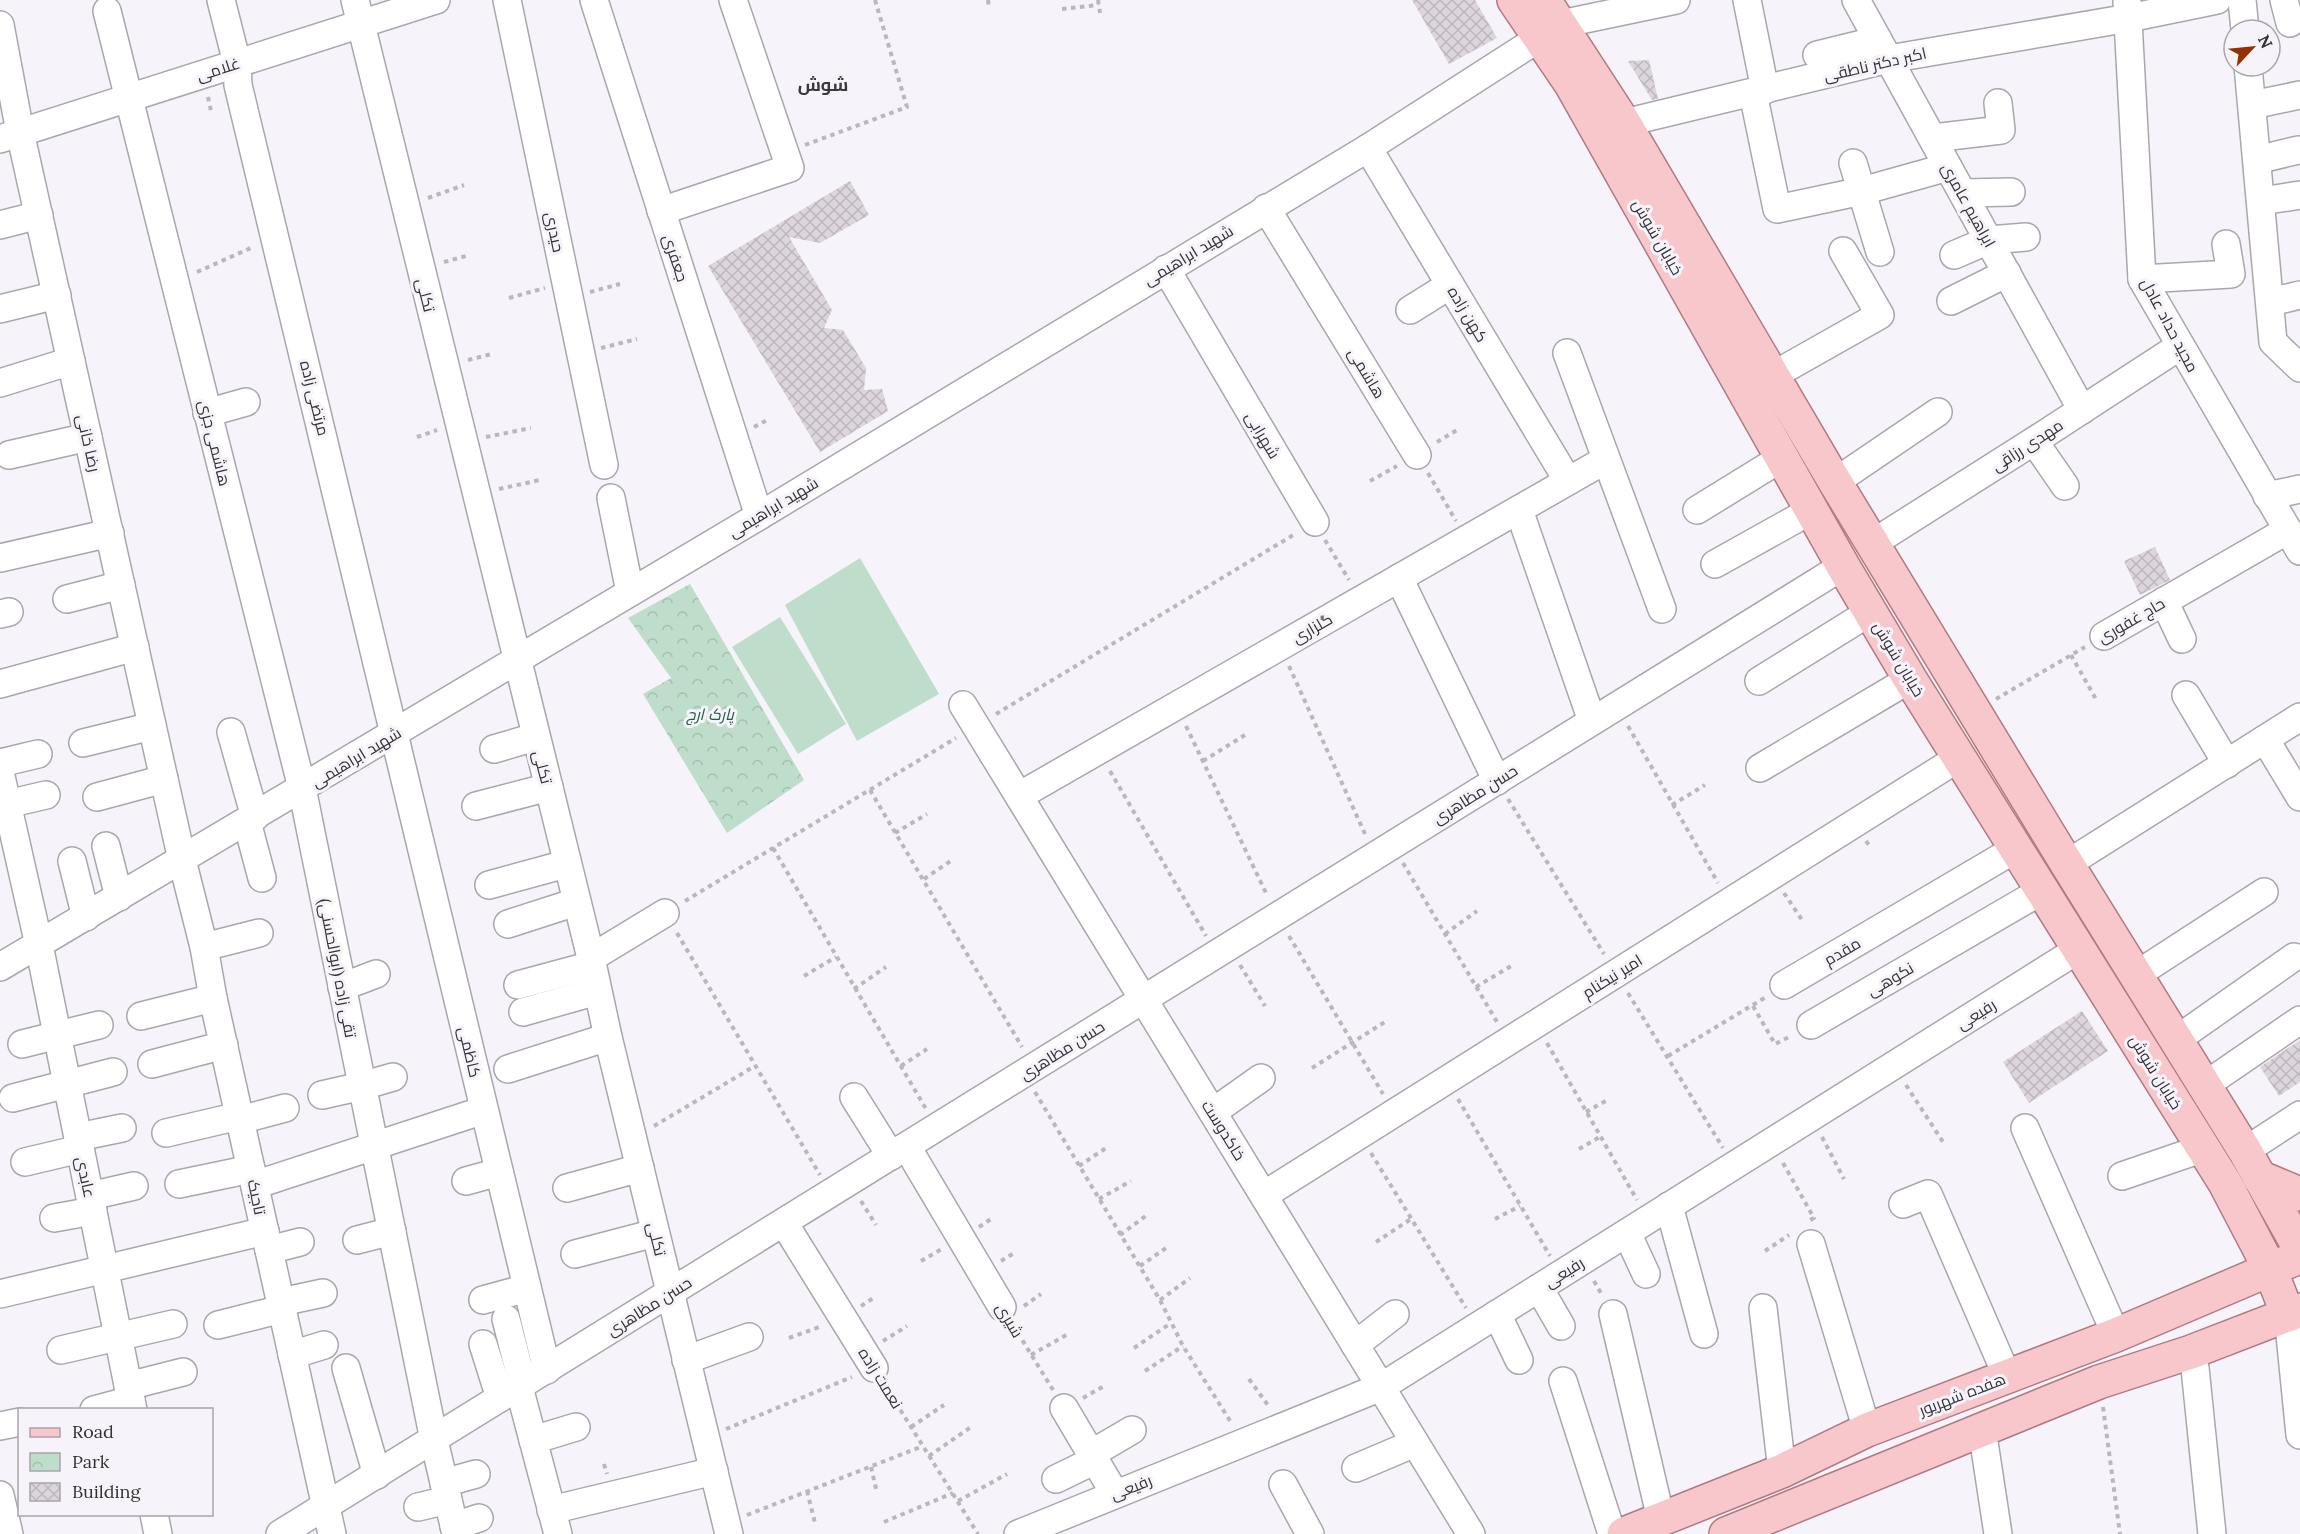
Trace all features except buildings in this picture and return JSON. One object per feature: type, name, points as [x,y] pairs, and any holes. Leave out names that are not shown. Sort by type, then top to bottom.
[{"type":"main road","name":"خیابان شوش","points":[[1514,0],[1548,20],[1624,123],[1835,482],[2252,1164],[2300,1249]]},
{"type":"main road","name":"خیابان شوش","points":[[1548,20],[1571,84],[1843,566],[1910,679],[2204,1148],[2294,1312]]},
{"type":"main road","points":[[2252,1164],[2300,1194]]},
{"type":"main road","name":"هفده شهریور","points":[[1624,1534],[1782,1471],[1867,1430],[2116,1335],[2300,1257]]},
{"type":"main road","points":[[1726,1534],[2099,1382],[2191,1352],[2294,1312]]},
{"type":"street","name":"مرتضی زاده","points":[[221,0],[237,63],[238,85],[396,733]]},
{"type":"street","name":"غلامی","points":[[10,136],[237,63],[358,12],[436,0]]},
{"type":"street","name":"حیدری","points":[[507,0],[604,465]]},
{"type":"street","name":"جعفری","points":[[594,0],[759,516]]},
{"type":"street","points":[[661,211],[790,168],[733,0]]},
{"type":"street","points":[[1548,20],[1676,0]]},
{"type":"street","points":[[1747,0],[1777,209],[1862,191],[1948,167]]},
{"type":"street","name":"ابراهیم عامری","points":[[1856,0],[2082,410]]},
{"type":"street","name":"اکبر دکتر ناطقی","points":[[1624,123],[1759,91],[1883,49],[2128,9],[2217,0]]},
{"type":"street","points":[[2242,0],[2244,18]]},
{"type":"street","name":"مجید حداد عادل","points":[[2128,9],[2142,279],[2294,541]]},
{"type":"street","points":[[107,11],[130,97]]},
{"type":"street","name":"تکلی","points":[[358,12],[728,1528]]},
{"type":"street","name":"شهید ابراهیمی","points":[[0,967],[759,516],[1368,148],[1548,20]]},
{"type":"street","name":"رضا خانی","points":[[1,39],[10,136],[39,215],[182,860]]},
{"type":"street","points":[[1817,55],[1883,49]]},
{"type":"street","points":[[2249,78],[2273,342],[2300,368]]},
{"type":"street","points":[[2252,105],[2300,95]]},
{"type":"street","name":"هاشمی جزی","points":[[130,97],[174,282],[302,788]]},
{"type":"street","points":[[1933,138],[2001,130],[1998,103]]},
{"type":"street","name":"کهن زاده","points":[[1368,148],[1568,481]]},
{"type":"street","points":[[2256,160],[2298,150]]},
{"type":"street","points":[[1853,163],[1880,252]]},
{"type":"street","points":[[1963,193],[2011,192]]},
{"type":"street","points":[[2262,201],[2300,195]]},
{"type":"street","name":"هاشمی","points":[[1266,208],[1417,454]]},
{"type":"street","points":[[0,225],[39,215]]},
{"type":"street","points":[[1954,255],[1989,240],[2026,237]]},
{"type":"street","points":[[2142,279],[2231,274],[2226,244]]},
{"type":"street","points":[[1772,376],[1880,315],[1843,251]]},
{"type":"street","name":"شهرابی","points":[[1166,269],[1315,522]]},
{"type":"street","points":[[1952,301],[2007,273]]},
{"type":"street","points":[[1410,310],[1450,285]]},
{"type":"street","points":[[0,309],[57,295]]},
{"type":"street","points":[[2270,302],[2300,296]]},
{"type":"street","name":"مهدی رزاقی","points":[[1873,543],[2180,346]]},
{"type":"street","points":[[1567,353],[1662,609]]},
{"type":"street","points":[[0,383],[71,362]]},
{"type":"street","points":[[207,413],[246,402]]},
{"type":"street","points":[[1835,482],[1938,412]]},
{"type":"street","points":[[9,455],[88,437]]},
{"type":"street","points":[[2034,441],[2065,486]]},
{"type":"street","points":[[1697,510],[1783,457]]},
{"type":"street","name":"گلزاری","points":[[1019,796],[1605,460]]},
{"type":"street","points":[[2267,496],[2300,489]]},
{"type":"street","points":[[611,498],[630,592]]},
{"type":"street","points":[[1519,510],[1592,721]]},
{"type":"street","points":[[1715,564],[1812,510]]},
{"type":"street","points":[[0,558],[110,533]]},
{"type":"street","name":"حاج غفوری","points":[[2104,636],[2164,601],[2294,541]]},
{"type":"street","name":"حسن مظاهری","points":[[280,1534],[1843,566]]},
{"type":"street","points":[[1399,578],[1497,781]]},
{"type":"street","points":[[67,599],[121,585]]},
{"type":"street","points":[[2164,601],[2182,639]]},
{"type":"street","points":[[1759,681],[1870,612]]},
{"type":"street","points":[[0,684],[135,647]]},
{"type":"street","points":[[1760,768],[1910,679]]},
{"type":"street","points":[[2186,694],[2227,764]]},
{"type":"street","name":"خاکدوست","points":[[970,715],[1471,1534]]},
{"type":"street","points":[[2067,864],[2300,717]]},
{"type":"street","points":[[83,743],[152,726]]},
{"type":"street","points":[[231,732],[262,878]]},
{"type":"street","name":"کاظمی","points":[[396,733],[547,1370]]},
{"type":"street","points":[[494,749],[535,737]]},
{"type":"street","points":[[2265,739],[2300,797]]},
{"type":"street","points":[[0,763],[19,746]]},
{"type":"street","name":"امیر نیکنام","points":[[1264,1195],[1960,757]]},
{"type":"street","name":"عابدی","points":[[0,772],[10,862],[39,945],[131,1398]]},
{"type":"street","points":[[97,797],[164,779]]},
{"type":"street","points":[[476,806],[549,787]]},
{"type":"street","name":"تقی زاده (ابوالحسنی)","points":[[302,788],[434,1440],[456,1512]]},
{"type":"street","points":[[5,810],[46,795]]},
{"type":"street","points":[[106,846],[119,897]]},
{"type":"street","name":"مقدم","points":[[1784,985],[2017,848]]},
{"type":"street","name":"تاجیک","points":[[182,860],[204,947],[213,998],[332,1534]]},
{"type":"street","points":[[72,861],[86,917]]},
{"type":"street","points":[[489,885],[566,864]]},
{"type":"street","name":"نکوهی","points":[[1811,1025],[2043,890]]},
{"type":"street","points":[[2136,975],[2264,892]]},
{"type":"street","points":[[508,924],[576,902]]},
{"type":"street","points":[[518,985],[591,961],[665,913]]},
{"type":"street","points":[[204,947],[260,933]]},
{"type":"street","name":"رفیعی","points":[[1018,1534],[1381,1387],[2079,949]]},
{"type":"street","points":[[2176,1040],[2294,957]]},
{"type":"street","points":[[342,987],[376,974]]},
{"type":"street","points":[[523,1012],[597,991]]},
{"type":"street","points":[[141,1016],[213,998]]},
{"type":"street","points":[[2204,1086],[2300,1020]]},
{"type":"street","points":[[22,1044],[99,1025]]},
{"type":"street","points":[[508,1069],[608,1037]]},
{"type":"street","points":[[152,1064],[224,1045]]},
{"type":"street","points":[[13,1098],[113,1072]]},
{"type":"street","points":[[322,1095],[393,1077]]},
{"type":"street","points":[[1213,1112],[1261,1078]]},
{"type":"street","name":"شیری","points":[[854,1097],[899,1152],[1002,1307]]},
{"type":"street","points":[[166,1132],[285,1108]]},
{"type":"street","points":[[179,1184],[253,1177],[375,1148],[484,1110]]},
{"type":"street","points":[[2252,1164],[2300,1115]]},
{"type":"street","points":[[25,1162],[122,1128]]},
{"type":"street","points":[[2025,1128],[2116,1335]]},
{"type":"street","points":[[2122,1176],[2204,1148]]},
{"type":"street","points":[[567,1188],[640,1168]]},
{"type":"street","points":[[466,1181],[499,1172]]},
{"type":"street","points":[[54,1218],[134,1186]]},
{"type":"street","points":[[1903,1204],[1928,1194],[2007,1376]]},
{"type":"street","points":[[1646,1274],[1648,1220]]},
{"type":"street","points":[[1648,1220],[1704,1334]]},
{"type":"street","name":"نعمت زاده","points":[[784,1223],[874,1368]]},
{"type":"street","points":[[357,1240],[392,1231]]},
{"type":"street","points":[[575,1254],[655,1233]]},
{"type":"street","points":[[1803,1233],[1867,1430]]},
{"type":"street","points":[[0,1294],[104,1269],[267,1241],[300,1242]]},
{"type":"street","points":[[1560,1274],[1561,1326]]},
{"type":"street","points":[[483,1300],[527,1288]]},
{"type":"street","points":[[218,1324],[323,1293]]},
{"type":"street","points":[[1763,1308],[1782,1471]]},
{"type":"street","points":[[2294,1312],[2300,1435]]},
{"type":"street","points":[[1355,1345],[1395,1314]]},
{"type":"street","points":[[1613,1314],[1661,1520]]},
{"type":"street","points":[[506,1318],[514,1390]]},
{"type":"street","points":[[1487,1320],[1519,1360]]},
{"type":"street","points":[[61,1350],[173,1324]]},
{"type":"street","points":[[686,1360],[749,1337]]},
{"type":"street","points":[[483,1344],[514,1390],[533,1440],[555,1522],[714,1471]]},
{"type":"street","points":[[292,1355],[324,1345]]},
{"type":"street","points":[[346,1368],[377,1475]]},
{"type":"street","points":[[2195,1368],[2212,1534]]},
{"type":"street","points":[[100,1408],[131,1398],[183,1372]]},
{"type":"street","points":[[1563,1381],[1612,1534]]},
{"type":"street","points":[[1064,1408],[1114,1494]]},
{"type":"street","points":[[0,1426],[18,1422]]},
{"type":"street","points":[[533,1440],[576,1427]]},
{"type":"street","points":[[1982,1429],[1998,1534]]},
{"type":"street","points":[[1056,1479],[1132,1430]]},
{"type":"street","points":[[1356,1468],[1415,1443]]},
{"type":"street","points":[[418,1508],[456,1512],[476,1474]]},
{"type":"street","points":[[1282,1484],[1311,1534]]},
{"type":"street","points":[[0,1495],[9,1534]]},
{"type":"path","points":[[785,153],[908,107],[875,0]]},
{"type":"path","points":[[988,0],[989,8]]},
{"type":"path","points":[[1062,9],[1098,3],[1100,13]]},
{"type":"path","points":[[405,206],[464,185]]},
{"type":"path","points":[[174,282],[276,237]]},
{"type":"path","points":[[509,298],[620,284]]},
{"type":"path","points":[[580,353],[638,339]]},
{"type":"path","points":[[462,441],[531,428]]},
{"type":"path","points":[[1370,481],[1417,454],[1466,540]]},
{"type":"path","points":[[475,495],[540,480]]},
{"type":"path","points":[[831,1193],[665,913],[870,790],[970,715],[1315,522],[1361,600]]},
{"type":"path","name":"حاج غفوری","points":[[1976,711],[2104,636]]},
{"type":"path","points":[[1280,646],[1384,851],[1445,934],[1508,1041]]},
{"type":"path","points":[[2071,655],[2097,701]]},
{"type":"path","points":[[1177,706],[1278,916],[1395,1113]]},
{"type":"path","points":[[1616,706],[1729,902]]},
{"type":"path","points":[[1203,761],[1245,735]]},
{"type":"path","points":[[1099,751],[1223,951],[1265,1006]]},
{"type":"path","points":[[1497,781],[1668,1056],[1733,1166]]},
{"type":"path","points":[[1672,805],[1705,785]]},
{"type":"path","points":[[870,790],[924,879],[1079,1166],[1160,1300],[1184,1346],[1244,1443]]},
{"type":"path","points":[[895,833],[927,814]]},
{"type":"path","points":[[773,848],[854,989],[938,1127]]},
{"type":"path","points":[[924,879],[952,860]]},
{"type":"path","points":[[1773,874],[1802,920]]},
{"type":"path","points":[[1445,934],[1477,910]]},
{"type":"path","points":[[804,976],[836,957]]},
{"type":"path","points":[[1476,987],[1511,966]]},
{"type":"path","points":[[854,989],[886,968]]},
{"type":"path","points":[[1668,1056],[1784,985]]},
{"type":"path","points":[[1753,1006],[1775,1044],[1811,1025]]},
{"type":"path","points":[[1312,1068],[1388,1020]]},
{"type":"path","points":[[1536,1024],[1648,1220]]},
{"type":"path","points":[[901,1066],[927,1049]]},
{"type":"path","points":[[1894,1065],[1943,1142]]},
{"type":"path","points":[[632,1139],[755,1066]]},
{"type":"path","points":[[1447,1080],[1560,1274],[1613,1314]]},
{"type":"path","points":[[1586,1112],[1609,1099]]},
{"type":"path","points":[[1811,1117],[1844,1179]]},
{"type":"path","points":[[1360,1135],[1411,1219],[1487,1320]]},
{"type":"path","points":[[1579,1149],[1600,1137]]},
{"type":"path","points":[[1765,1251],[1803,1233],[1814,1218],[1772,1143]]},
{"type":"path","points":[[1079,1166],[1109,1146]]},
{"type":"path","points":[[1099,1199],[1131,1181]]},
{"type":"path","points":[[1495,1219],[1520,1206]]},
{"type":"path","points":[[1120,1234],[1147,1215]]},
{"type":"path","points":[[1376,1242],[1411,1219]]},
{"type":"path","points":[[1140,1266],[1166,1248]]},
{"type":"path","points":[[1160,1300],[1190,1278]]},
{"type":"path","name":"شیری","points":[[1002,1307],[1064,1408]]},
{"type":"path","points":[[789,1338],[843,1318]]},
{"type":"path","points":[[1134,1348],[1171,1323]]},
{"type":"path","points":[[1031,1355],[1068,1334]]},
{"type":"path","points":[[1145,1371],[1184,1346]]},
{"type":"path","points":[[705,1438],[874,1368]]},
{"type":"path","name":"نعمت زاده","points":[[874,1368],[978,1534]]},
{"type":"path","points":[[1250,1379],[1282,1426]]},
{"type":"path","points":[[2099,1382],[2120,1534]]},
{"type":"path","points":[[911,1427],[944,1405]]},
{"type":"path","points":[[929,1455],[971,1427]]},
{"type":"path","points":[[728,1528],[807,1491],[923,1446]]},
{"type":"path","points":[[871,1467],[877,1493]]},
{"type":"path","points":[[958,1501],[1006,1474]]},
{"type":"path","points":[[807,1491],[815,1523]]},
{"type":"path","points":[[884,1522],[953,1493]]},
{"type":"green space","points":[[860,558],[939,694],[857,741],[785,605]]},
{"type":"green space","name":"پارک ارج","points":[[690,584],[804,780],[727,833],[643,694],[671,678],[628,618]]},
{"type":"green space","points":[[780,617],[846,724],[798,754],[732,647]]},
{"type":"district","name":"شوش","points":[[823,85]]}]
